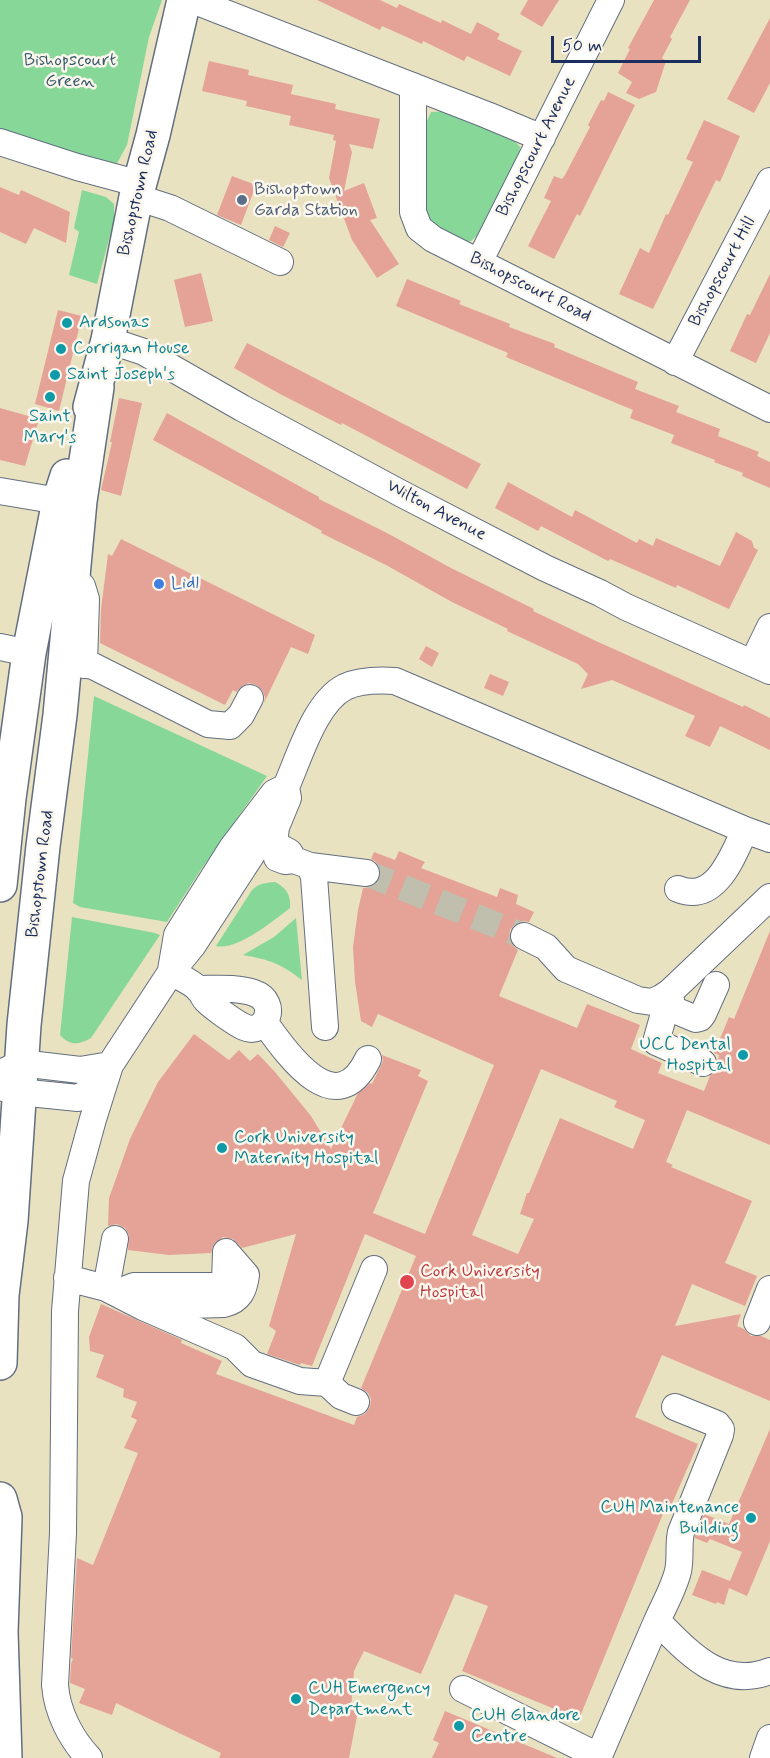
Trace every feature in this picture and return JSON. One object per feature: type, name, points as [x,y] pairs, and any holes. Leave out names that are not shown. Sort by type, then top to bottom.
[{"type":"main road","name":"Bishopstown Road","points":[[0,885],[14,650],[96,387],[108,340],[138,191],[184,0]]},
{"type":"main road","name":"Bishopstown Road","points":[[0,1363],[2,1295],[11,1221],[10,1079],[24,1025],[43,846],[75,663],[75,563],[80,501],[96,387]]},
{"type":"main road","points":[[0,1499],[5,1517],[1,1632],[5,1758]]},
{"type":"street","points":[[192,0],[542,138]]},
{"type":"street","name":"Bishopscourt Avenue","points":[[479,262],[610,0]]},
{"type":"street","name":"Bishopscourt Road","points":[[413,86],[413,212],[419,228],[433,239],[770,409]]},
{"type":"street","points":[[0,142],[77,167],[138,191],[280,262]]},
{"type":"street","name":"Bishopscourt Hill","points":[[675,362],[770,181]]},
{"type":"street","name":"Wilton Avenue","points":[[108,340],[144,352],[326,453],[545,568],[626,607],[761,666]]},
{"type":"street","points":[[0,491],[59,501]]},
{"type":"street","points":[[761,666],[770,627]]},
{"type":"street","points":[[75,663],[93,666],[208,724],[230,726],[241,715],[250,698]]},
{"type":"street","points":[[89,1758],[78,1746],[56,1702],[55,1685],[63,1533],[65,1311],[76,1181],[110,1065],[171,972],[193,945],[254,851],[270,838],[288,798],[286,787],[324,704],[344,687],[374,680],[395,681],[745,830],[770,838]]},
{"type":"street","points":[[171,972],[177,935],[232,848],[274,794],[286,787]]},
{"type":"street","points":[[678,889],[692,893],[705,889],[718,879],[726,870],[745,830]]},
{"type":"street","points":[[270,838],[302,863],[314,877],[325,1027]]},
{"type":"street","points":[[171,972],[202,951],[259,860],[269,854],[285,861],[366,873]]},
{"type":"street","points":[[524,936],[546,946],[566,969],[638,1000],[652,1002],[670,992],[770,897]]},
{"type":"street","points":[[171,972],[198,989],[244,991],[255,993],[265,999],[268,1006],[265,1023],[298,1064],[329,1086],[344,1086],[357,1077],[369,1059]]},
{"type":"street","points":[[670,992],[672,1009],[696,1020],[703,1014],[716,985]]},
{"type":"street","points":[[670,992],[656,1042],[703,1063]]},
{"type":"street","points":[[10,1079],[82,1086],[110,1065]]},
{"type":"street","points":[[82,1086],[93,1119]]},
{"type":"street","points":[[111,1291],[115,1239]]},
{"type":"street","points":[[111,1291],[134,1286],[217,1286],[225,1282],[226,1252],[246,1275],[242,1292],[235,1300],[224,1304],[143,1307]]},
{"type":"street","points":[[327,1383],[374,1269]]},
{"type":"street","points":[[67,1278],[111,1291],[235,1347],[252,1364],[300,1382],[327,1383],[341,1396],[356,1402]]},
{"type":"street","points":[[757,1322],[770,1289]]},
{"type":"street","points":[[463,1689],[598,1757],[677,1574],[678,1544],[681,1532],[720,1435],[721,1429],[717,1424],[675,1407]]},
{"type":"street","points":[[657,1621],[696,1658],[717,1671],[747,1677],[770,1671]]},
{"type":"street","points":[[763,1758],[770,1738]]},
{"type":"green space","name":"Bishopscourt Green","points":[[0,0],[162,0],[149,37],[127,145],[115,167],[0,131]]},
{"type":"green space","points":[[446,111],[511,137],[520,147],[519,158],[481,232],[471,241],[459,242],[427,221],[423,206],[425,125],[431,112]]},
{"type":"green space","points":[[82,190],[106,197],[114,204],[114,221],[97,284],[69,275],[79,232],[74,228]]},
{"type":"green space","points":[[94,696],[267,776],[167,922],[80,907],[73,903]]},
{"type":"green space","points":[[275,882],[287,893],[290,908],[244,940],[225,946],[216,946],[252,890],[265,883]]},
{"type":"green space","points":[[72,917],[160,935],[91,1038],[75,1043],[67,1041],[60,1035]]},
{"type":"green space","points":[[296,918],[302,980],[274,963],[243,955],[274,937]]},
{"type":"building","points":[[317,0],[380,0],[397,8],[399,4],[471,34],[477,22],[500,34],[497,39],[522,51],[510,76],[467,56],[464,61],[423,41],[422,44],[382,26],[380,30]]},
{"type":"building","points":[[528,0],[559,0],[542,27],[520,14]]},
{"type":"building","points":[[654,0],[690,0],[670,37],[672,39],[662,58],[666,61],[656,92],[639,99],[626,93],[632,82],[618,73],[630,49],[628,48]]},
{"type":"building","points":[[770,18],[770,83],[754,113],[727,99]]},
{"type":"building","points":[[209,61],[249,70],[248,75],[293,85],[291,94],[336,104],[335,109],[380,119],[373,149],[349,144],[352,152],[344,191],[364,183],[377,218],[370,220],[399,264],[377,278],[352,240],[329,178],[336,141],[333,140],[334,135],[289,125],[291,116],[246,106],[247,101],[202,91]]},
{"type":"building","points":[[608,92],[635,105],[580,216],[577,214],[554,259],[528,246],[551,201],[544,198],[554,176],[562,179],[565,175],[590,127],[588,125],[601,100],[604,101]]},
{"type":"building","points":[[704,120],[740,136],[720,182],[716,180],[653,309],[619,294],[640,248],[649,253],[666,214],[668,215],[693,162],[686,159]]},
{"type":"building","name":"Bishopstown Garda Station","points":[[232,176],[256,185],[241,225],[217,215]]},
{"type":"building","points":[[0,187],[19,195],[21,190],[70,212],[66,243],[34,228],[26,244],[0,232]]},
{"type":"building","points":[[275,226],[290,233],[283,247],[269,240]]},
{"type":"building","points":[[201,273],[213,321],[185,327],[174,280]]},
{"type":"building","points":[[770,274],[770,333],[756,363],[730,351],[747,314],[750,315]]},
{"type":"building","points":[[407,279],[461,301],[459,304],[510,324],[509,327],[555,344],[554,347],[638,382],[635,389],[679,406],[676,412],[720,429],[718,436],[759,452],[757,456],[770,462],[770,488],[742,476],[743,473],[714,462],[715,460],[671,443],[674,435],[630,418],[633,410],[506,357],[508,353],[396,306]]},
{"type":"building","points":[[58,310],[82,316],[59,411],[35,404]]},
{"type":"building","points":[[247,343],[481,464],[467,489],[342,423],[341,425],[280,394],[234,368]]},
{"type":"building","points":[[119,398],[142,403],[121,496],[101,490]]},
{"type":"building","points":[[0,408],[39,419],[25,466],[0,460]]},
{"type":"building","points":[[167,413],[319,499],[534,609],[533,611],[770,718],[770,750],[720,726],[710,747],[685,736],[695,716],[612,680],[581,689],[588,674],[578,664],[507,631],[508,629],[321,533],[322,531],[153,440]]},
{"type":"building","points":[[508,482],[572,517],[575,510],[637,543],[639,539],[653,546],[656,538],[720,566],[736,532],[752,541],[754,548],[758,550],[729,609],[677,585],[676,588],[610,559],[608,561],[541,526],[538,531],[495,508]]},
{"type":"building","name":"Lidl","points":[[121,539],[315,635],[308,654],[291,647],[264,703],[265,697],[262,690],[249,683],[236,692],[233,690],[225,705],[100,643],[101,609],[108,554],[112,556]]},
{"type":"building","points":[[426,646],[439,653],[432,667],[419,659]]},
{"type":"building","points":[[490,674],[509,682],[503,696],[484,688]]},
{"type":"building","name":"Cork University Hospital","points":[[399,851],[425,862],[421,868],[497,897],[500,888],[518,895],[516,904],[534,912],[529,922],[516,923],[510,930],[511,944],[518,950],[499,996],[577,1028],[587,1004],[640,1025],[631,1049],[662,1063],[658,1073],[704,1091],[710,1076],[717,1069],[719,1055],[714,1053],[729,1017],[734,1019],[770,931],[770,1145],[687,1110],[666,1162],[673,1165],[671,1167],[752,1201],[725,1263],[757,1276],[745,1306],[692,1284],[675,1326],[741,1314],[737,1326],[751,1336],[761,1336],[770,1340],[770,1401],[662,1355],[635,1417],[698,1444],[671,1506],[667,1504],[579,1719],[462,1671],[488,1606],[455,1594],[421,1674],[364,1651],[354,1671],[351,1710],[358,1711],[349,1758],[219,1758],[221,1753],[116,1703],[112,1715],[79,1703],[85,1689],[70,1683],[77,1558],[93,1565],[138,1453],[124,1448],[137,1420],[131,1417],[137,1402],[123,1397],[124,1389],[96,1377],[104,1355],[90,1351],[89,1337],[101,1304],[182,1340],[181,1343],[222,1361],[216,1374],[354,1425],[357,1417],[365,1414],[370,1407],[371,1399],[368,1393],[361,1388],[416,1256],[365,1234],[312,1366],[301,1363],[300,1365],[267,1354],[276,1331],[269,1326],[296,1234],[242,1248],[233,1239],[223,1237],[214,1244],[211,1253],[169,1255],[128,1250],[129,1235],[125,1228],[117,1224],[108,1226],[109,1198],[130,1139],[158,1082],[194,1034],[229,1060],[239,1050],[250,1061],[258,1054],[311,1116],[331,1149],[358,1093],[370,1083],[372,1084],[383,1061],[382,1055],[421,1070],[418,1076],[428,1081],[373,1213],[425,1234],[494,1065],[378,1014],[372,1027],[361,1021],[353,947],[358,910],[363,888],[372,887],[381,875],[380,867],[371,859],[374,852],[395,860]],"holes":[[[541,1069],[617,1101],[614,1107],[645,1120],[633,1149],[560,1118],[520,1214],[534,1219],[518,1254],[472,1235]]]},
{"type":"building","name":"CUH Maintenance Building","points":[[770,1429],[770,1541],[747,1596],[729,1588],[724,1605],[692,1595],[702,1570],[730,1581],[742,1552],[710,1539],[707,1543],[695,1536],[704,1514],[729,1524]]},
{"type":"building","name":"CUH Glandore Centre","points":[[445,1711],[557,1758],[432,1758],[439,1743],[433,1740]]},
{"type":"tunnel","points":[[366,873],[524,936]]},
{"type":"place","name":"Bishopstown Garda Station","points":[[242,200]]},
{"type":"place","name":"Ardsonas","points":[[67,323]]},
{"type":"place","name":"Corrigan House","points":[[61,349]]},
{"type":"place","name":"Saint Joseph's","points":[[55,375]]},
{"type":"place","name":"Saint Mary's","points":[[50,397]]},
{"type":"place","name":"Lidl","points":[[159,584]]},
{"type":"place","name":"UCC Dental Hospital","points":[[743,1055]]},
{"type":"place","name":"Cork University Maternity Hospital","points":[[222,1148]]},
{"type":"place","name":"Cork University Hospital","points":[[407,1282]]},
{"type":"place","name":"CUH Maintenance Building","points":[[751,1518]]},
{"type":"place","name":"CUH Emergency Department","points":[[296,1699]]},
{"type":"place","name":"CUH Glandore Centre","points":[[459,1726]]}]
